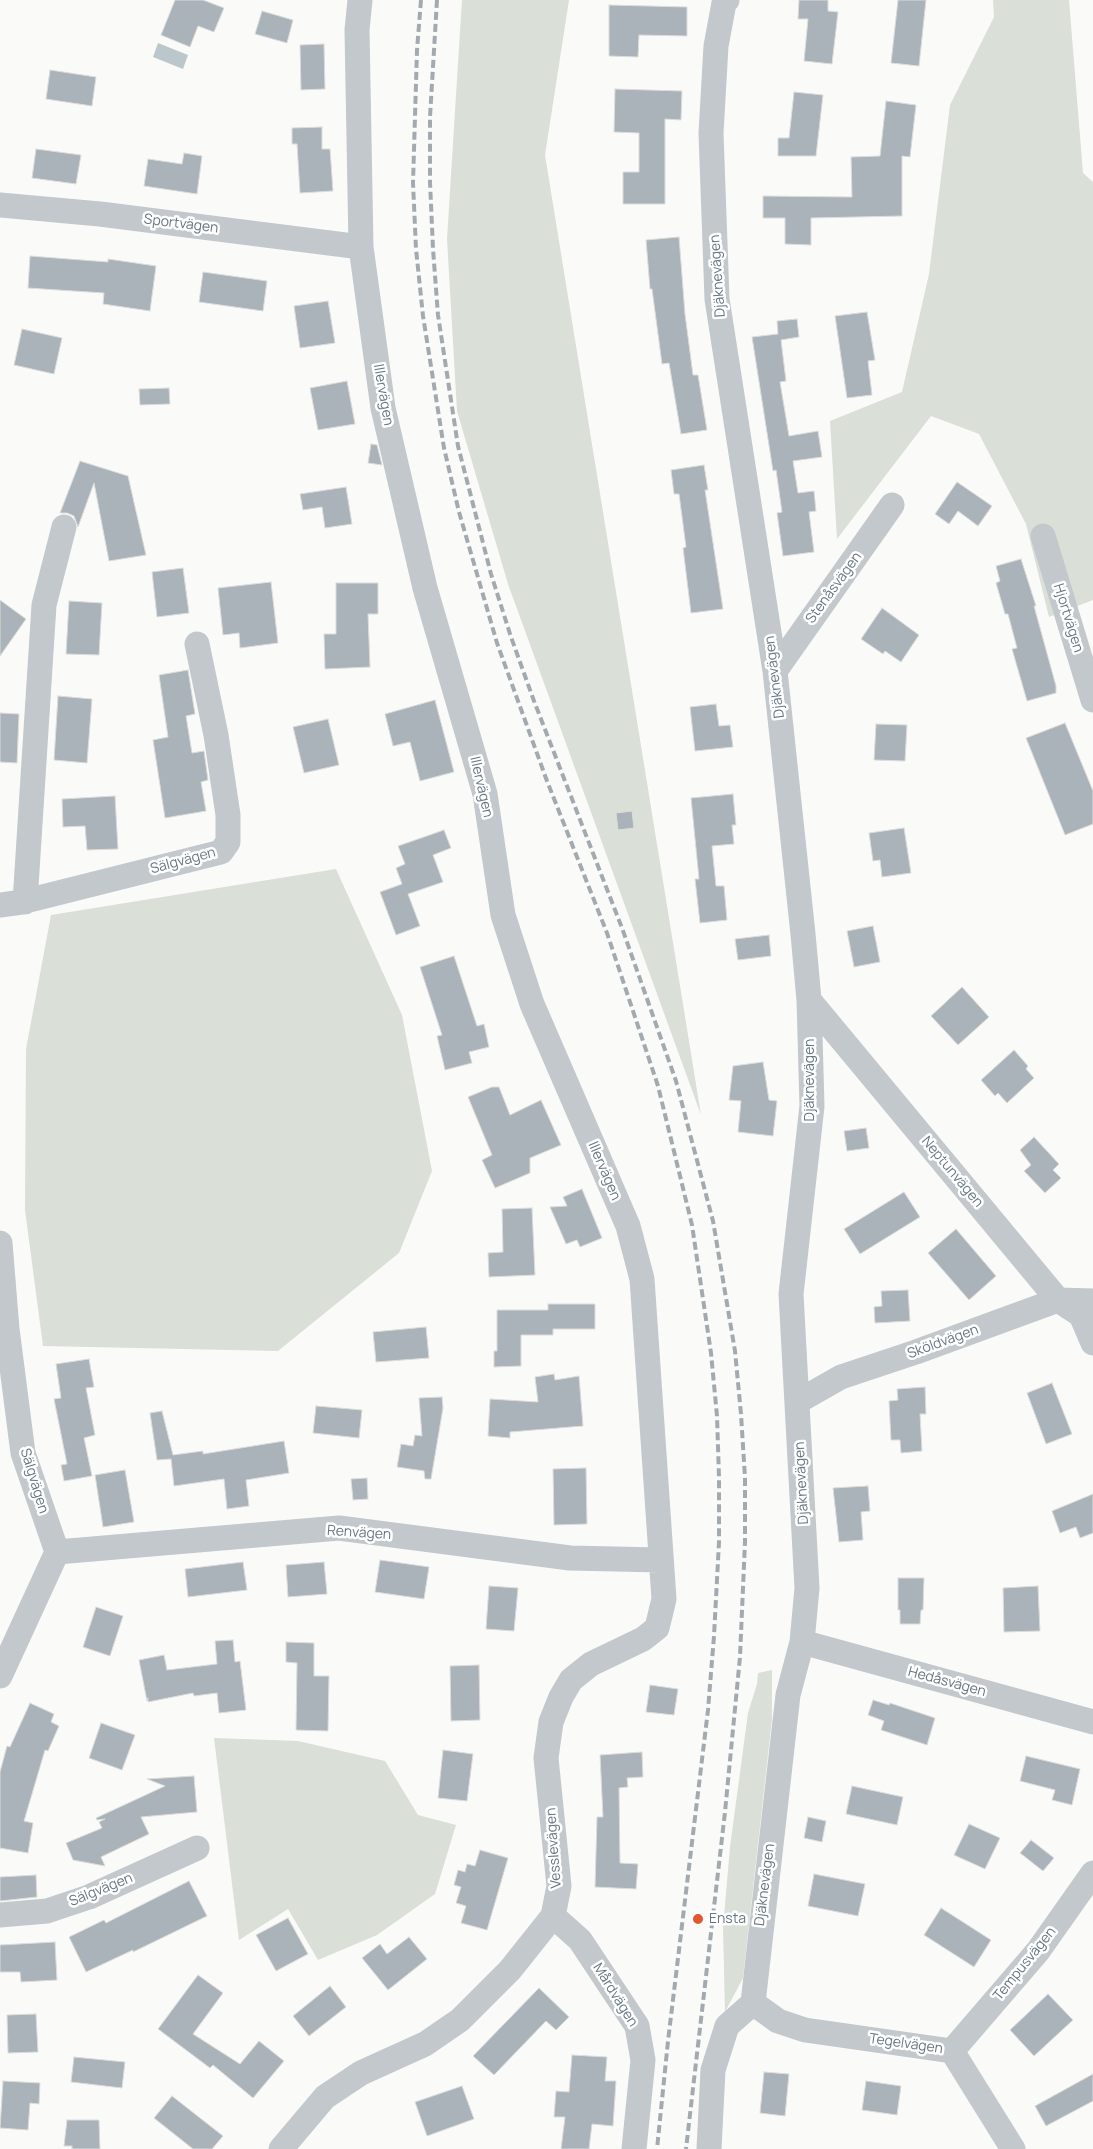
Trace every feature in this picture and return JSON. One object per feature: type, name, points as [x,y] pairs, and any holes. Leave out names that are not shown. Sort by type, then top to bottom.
[{"type":"street","name":"Illervägen","points":[[360,0],[357,30],[361,247],[384,408],[425,588],[485,794],[503,915],[532,1004],[628,1226],[642,1279],[661,1560]]},
{"type":"street","name":"Djäknevägen","points":[[727,0],[724,2],[716,46],[711,133],[717,299],[775,671],[809,1000],[812,1106],[791,1294],[807,1588],[802,1642],[788,1695],[752,2003]]},
{"type":"street","name":"Sportvägen","points":[[0,205],[100,214],[361,247]]},
{"type":"street","name":"Stenåsvägen","points":[[775,671],[892,505]]},
{"type":"street","points":[[25,902],[44,605],[64,527]]},
{"type":"street","name":"Hjortvägen","points":[[1043,536],[1093,700]]},
{"type":"street","name":"Sälgvägen","points":[[0,913],[0,905],[25,902],[221,852],[228,842],[228,815],[216,735],[198,644]]},
{"type":"street","name":"Neptunvägen","points":[[809,1000],[1058,1300],[1081,1315],[1093,1343]]},
{"type":"street","name":"Sälgvägen","points":[[0,1242],[7,1329],[23,1452],[57,1552]]},
{"type":"street","name":"Sköldvägen","points":[[797,1402],[841,1377],[916,1352],[1058,1300],[1093,1301]]},
{"type":"street","name":"Renvägen","points":[[57,1552],[339,1528],[570,1558],[661,1560]]},
{"type":"street","points":[[0,1676],[57,1552]]},
{"type":"street","name":"Vesslevägen","points":[[281,2149],[325,2097],[361,2073],[425,2044],[460,2020],[510,1970],[553,1916],[559,1886],[546,1758],[551,1722],[561,1697],[571,1680],[591,1664],[643,1639],[657,1628],[664,1599],[661,1560]]},
{"type":"street","name":"Hedåsvägen","points":[[802,1642],[1093,1722]]},
{"type":"street","name":"Sälgvägen","points":[[0,1915],[47,1911],[89,1897],[197,1848]]},
{"type":"street","name":"Tempusvägen","points":[[952,2051],[1038,1951],[1093,1873]]},
{"type":"street","name":"Mårdvägen","points":[[553,1916],[580,1940],[637,2026],[643,2060],[634,2149]]},
{"type":"street","points":[[709,2149],[713,2070],[728,2026],[752,2003]]},
{"type":"street","name":"Tegelvägen","points":[[752,2003],[778,2021],[805,2030],[952,2051],[1013,2149]]},
{"type":"shaded area","points":[[462,0],[569,0],[545,155],[701,1115],[508,584],[457,411],[447,239]]},
{"type":"shaded area","points":[[993,0],[1069,0],[1083,173],[1093,182],[1093,600],[1049,617],[1026,524],[979,434],[931,416],[837,539],[830,421],[902,392],[929,274],[950,105],[994,17]]},
{"type":"shaded area","points":[[158,43],[188,55],[183,69],[153,57]]},
{"type":"shaded area","points":[[336,869],[402,1015],[432,1171],[399,1253],[278,1351],[43,1346],[25,1210],[26,1049],[51,915]]},
{"type":"shaded area","points":[[772,1670],[772,1719],[743,1978],[725,2012],[723,1928],[730,1847],[748,1713],[757,1684],[758,1673]]},
{"type":"shaded area","points":[[214,1738],[298,1741],[385,1761],[418,1815],[456,1825],[435,1894],[377,1935],[318,1960],[288,1909],[239,1940]]},
{"type":"building","points":[[175,0],[203,0],[224,8],[214,32],[198,26],[190,47],[161,35]]},
{"type":"building","points":[[799,0],[828,0],[828,11],[838,12],[832,64],[804,61],[808,19],[798,19]]},
{"type":"building","points":[[898,0],[926,0],[919,66],[891,63]]},
{"type":"building","points":[[609,5],[687,7],[687,36],[639,35],[638,57],[609,56]]},
{"type":"building","points":[[262,11],[293,20],[287,43],[255,34]]},
{"type":"building","points":[[324,44],[325,89],[301,90],[300,45]]},
{"type":"building","points":[[50,70],[96,77],[92,106],[46,99]]},
{"type":"building","points":[[615,89],[682,91],[681,120],[665,119],[665,204],[623,204],[623,172],[639,172],[639,133],[614,132]]},
{"type":"building","points":[[794,92],[823,95],[816,156],[778,156],[778,138],[789,138]]},
{"type":"building","points":[[886,101],[916,105],[910,157],[902,156],[902,216],[811,218],[811,245],[785,244],[785,218],[763,218],[763,196],[852,197],[851,157],[880,156]]},
{"type":"building","points":[[322,127],[322,149],[330,149],[333,191],[300,193],[297,144],[292,144],[292,128]]},
{"type":"building","points":[[36,149],[81,155],[76,184],[32,178]]},
{"type":"building","points":[[184,153],[202,156],[197,194],[144,186],[148,159],[182,164]]},
{"type":"building","points":[[679,237],[685,314],[693,375],[698,375],[707,430],[681,434],[669,363],[662,364],[652,289],[650,289],[646,240]]},
{"type":"building","points":[[30,256],[108,262],[108,259],[156,266],[150,311],[103,304],[104,293],[28,288]]},
{"type":"building","points":[[203,272],[267,281],[263,311],[199,302]]},
{"type":"building","points":[[328,301],[335,343],[300,348],[294,306]]},
{"type":"building","points":[[867,312],[875,360],[868,361],[872,395],[847,398],[835,316]]},
{"type":"building","points":[[797,319],[799,337],[781,340],[786,381],[780,382],[789,436],[818,431],[822,457],[793,461],[798,493],[814,491],[816,511],[809,512],[814,552],[783,556],[777,513],[782,512],[776,470],[773,471],[752,337],[778,334],[777,321]]},
{"type":"building","points":[[22,329],[62,338],[54,374],[14,365]]},
{"type":"building","points":[[347,381],[355,424],[318,430],[310,388]]},
{"type":"building","points":[[169,388],[170,404],[140,405],[139,389]]},
{"type":"building","points":[[371,444],[377,445],[382,465],[368,463]]},
{"type":"building","points":[[80,461],[128,476],[146,555],[109,561],[94,483],[78,527],[74,516],[60,513]]},
{"type":"building","points":[[704,465],[708,490],[705,490],[723,609],[691,613],[683,548],[686,547],[679,494],[674,494],[671,470]]},
{"type":"building","points":[[957,482],[992,506],[978,526],[958,511],[949,524],[935,514]]},
{"type":"building","points":[[346,487],[352,524],[325,528],[322,507],[303,510],[300,494]]},
{"type":"building","points":[[1021,559],[1036,606],[1034,606],[1056,686],[1056,693],[1027,701],[1012,649],[1017,648],[1008,614],[1005,614],[996,583],[1000,581],[996,566]]},
{"type":"building","points":[[183,568],[189,613],[157,617],[152,572]]},
{"type":"building","points":[[271,582],[278,643],[240,648],[239,633],[223,635],[218,588]]},
{"type":"building","points":[[336,583],[378,583],[378,614],[368,614],[370,667],[325,669],[324,634],[336,634]]},
{"type":"building","points":[[0,600],[26,619],[0,656]]},
{"type":"building","points":[[69,601],[102,603],[99,655],[66,654]]},
{"type":"building","points":[[882,608],[919,635],[901,662],[885,651],[883,654],[861,639]]},
{"type":"building","points":[[188,670],[195,714],[186,716],[192,753],[204,751],[208,780],[201,782],[206,811],[165,818],[153,740],[168,737],[159,675]]},
{"type":"building","points":[[58,696],[92,699],[87,763],[54,760]]},
{"type":"building","points":[[435,700],[454,772],[420,781],[410,742],[393,746],[385,714]]},
{"type":"building","points":[[716,704],[719,726],[730,725],[733,747],[695,751],[690,707]]},
{"type":"building","points":[[0,713],[19,714],[17,763],[0,762]]},
{"type":"building","points":[[328,719],[339,765],[304,773],[293,727]]},
{"type":"building","points":[[1065,723],[1093,791],[1093,824],[1065,835],[1026,738]]},
{"type":"building","points":[[876,724],[907,725],[905,761],[874,760]]},
{"type":"building","points":[[733,794],[736,825],[732,825],[734,844],[712,846],[716,886],[724,886],[727,920],[700,923],[695,879],[699,879],[691,798]]},
{"type":"building","points":[[115,796],[118,849],[87,850],[85,826],[63,827],[62,799]]},
{"type":"building","points":[[632,811],[634,828],[618,830],[616,813]]},
{"type":"building","points":[[904,828],[911,873],[882,877],[880,860],[873,861],[869,833]]},
{"type":"building","points":[[444,830],[451,848],[433,855],[443,882],[408,894],[420,926],[396,935],[380,892],[402,884],[396,868],[405,864],[398,846]]},
{"type":"building","points":[[873,926],[880,962],[854,967],[847,931]]},
{"type":"building","points":[[769,935],[771,956],[738,960],[735,939]]},
{"type":"building","points":[[454,956],[477,1026],[484,1024],[489,1047],[469,1052],[472,1063],[445,1070],[437,1036],[442,1035],[420,967]]},
{"type":"building","points":[[962,987],[989,1017],[958,1045],[931,1016]]},
{"type":"building","points":[[1014,1050],[1028,1066],[1026,1069],[1034,1078],[1007,1103],[998,1093],[995,1096],[981,1080]]},
{"type":"building","points":[[763,1062],[769,1100],[777,1101],[773,1136],[738,1132],[741,1101],[729,1100],[733,1066]]},
{"type":"building","points":[[492,1087],[499,1087],[510,1115],[541,1100],[561,1145],[530,1158],[530,1173],[495,1188],[482,1160],[492,1155],[468,1097]]},
{"type":"building","points":[[866,1128],[869,1148],[847,1151],[844,1131]]},
{"type":"building","points":[[1034,1137],[1059,1164],[1053,1170],[1061,1178],[1045,1193],[1024,1171],[1031,1165],[1020,1150]]},
{"type":"building","points":[[582,1189],[602,1238],[580,1247],[577,1240],[566,1244],[550,1207],[567,1206],[563,1197]]},
{"type":"building","points":[[904,1192],[920,1217],[860,1254],[844,1229]]},
{"type":"building","points":[[532,1208],[535,1275],[489,1277],[488,1253],[503,1252],[502,1209]]},
{"type":"building","points":[[956,1229],[996,1276],[969,1300],[928,1253]]},
{"type":"building","points":[[908,1290],[910,1321],[875,1323],[874,1307],[882,1306],[881,1291]]},
{"type":"building","points":[[548,1304],[595,1304],[595,1329],[553,1329],[553,1335],[521,1335],[521,1366],[494,1367],[494,1351],[497,1351],[497,1310],[548,1310]]},
{"type":"building","points":[[426,1327],[429,1358],[376,1362],[373,1332]]},
{"type":"building","points":[[89,1359],[94,1387],[86,1388],[95,1435],[84,1438],[92,1476],[64,1481],[61,1465],[67,1464],[54,1399],[61,1398],[56,1364]]},
{"type":"building","points":[[554,1374],[555,1380],[579,1376],[583,1426],[510,1432],[510,1438],[488,1436],[490,1399],[538,1402],[535,1377]]},
{"type":"building","points":[[1052,1383],[1072,1434],[1046,1444],[1027,1393]]},
{"type":"building","points":[[925,1387],[926,1414],[920,1414],[922,1451],[901,1453],[900,1440],[891,1440],[889,1401],[898,1400],[897,1389]]},
{"type":"building","points":[[442,1397],[443,1408],[431,1479],[425,1479],[424,1471],[397,1467],[401,1444],[413,1446],[415,1435],[422,1436],[419,1398]]},
{"type":"building","points":[[316,1406],[362,1410],[359,1438],[313,1433]]},
{"type":"building","points":[[162,1411],[173,1455],[203,1451],[203,1454],[284,1441],[289,1473],[246,1480],[249,1506],[227,1509],[224,1479],[174,1486],[171,1459],[157,1460],[150,1413]]},
{"type":"building","points":[[586,1468],[587,1524],[554,1525],[553,1469]]},
{"type":"building","points":[[125,1470],[134,1522],[103,1527],[95,1475]]},
{"type":"building","points":[[367,1478],[368,1499],[353,1500],[351,1479]]},
{"type":"building","points":[[868,1486],[870,1511],[861,1512],[863,1540],[839,1542],[833,1488]]},
{"type":"building","points":[[1093,1494],[1093,1533],[1080,1538],[1076,1527],[1060,1533],[1052,1511]]},
{"type":"building","points":[[380,1560],[429,1567],[424,1599],[375,1592]]},
{"type":"building","points":[[243,1562],[247,1590],[188,1597],[185,1569]]},
{"type":"building","points":[[324,1562],[327,1594],[288,1597],[286,1565]]},
{"type":"building","points":[[898,1578],[924,1578],[923,1610],[921,1610],[920,1624],[900,1624]]},
{"type":"building","points":[[489,1586],[518,1588],[514,1631],[486,1629]]},
{"type":"building","points":[[1038,1586],[1040,1631],[1004,1632],[1003,1588]]},
{"type":"building","points":[[96,1607],[123,1616],[110,1656],[83,1647]]},
{"type":"building","points":[[233,1640],[235,1662],[240,1661],[246,1710],[219,1713],[217,1693],[194,1696],[193,1693],[148,1702],[148,1698],[147,1701],[139,1660],[164,1655],[167,1670],[217,1664],[215,1641]]},
{"type":"building","points":[[286,1642],[314,1643],[314,1676],[329,1676],[328,1731],[296,1730],[297,1663],[286,1662]]},
{"type":"building","points":[[479,1665],[480,1720],[451,1721],[450,1666]]},
{"type":"building","points":[[650,1685],[678,1689],[674,1715],[646,1712]]},
{"type":"building","points":[[873,1700],[889,1705],[890,1703],[935,1718],[927,1745],[881,1730],[884,1721],[868,1715]]},
{"type":"building","points":[[30,1703],[54,1714],[51,1722],[59,1726],[48,1751],[45,1750],[24,1821],[33,1823],[28,1853],[0,1848],[0,1772],[7,1746],[10,1747]]},
{"type":"building","points":[[101,1723],[135,1735],[122,1770],[89,1758]]},
{"type":"building","points":[[443,1750],[473,1754],[467,1801],[438,1798]]},
{"type":"building","points":[[642,1752],[643,1777],[627,1778],[628,1787],[619,1788],[620,1863],[638,1864],[636,1889],[595,1887],[597,1817],[603,1817],[600,1755]]},
{"type":"building","points":[[1026,1756],[1080,1769],[1072,1805],[1052,1800],[1055,1790],[1020,1781]]},
{"type":"building","points":[[194,1776],[197,1812],[141,1817],[149,1834],[101,1857],[105,1866],[73,1860],[66,1843],[102,1828],[99,1822],[105,1819],[97,1820],[96,1818],[165,1786],[147,1779]]},
{"type":"building","points":[[852,1786],[903,1797],[897,1825],[846,1814]]},
{"type":"building","points":[[808,1817],[826,1821],[822,1842],[804,1838]]},
{"type":"building","points":[[969,1824],[1000,1838],[985,1869],[954,1855]]},
{"type":"building","points":[[1031,1840],[1054,1858],[1043,1871],[1020,1853]]},
{"type":"building","points":[[480,1850],[508,1858],[487,1930],[461,1923],[466,1906],[456,1903],[461,1887],[454,1885],[458,1870],[465,1872],[467,1864],[475,1866]]},
{"type":"building","points":[[814,1874],[865,1884],[858,1916],[808,1906]]},
{"type":"building","points":[[36,1875],[37,1897],[0,1901],[0,1877]]},
{"type":"building","points":[[189,1881],[207,1916],[133,1952],[133,1950],[86,1972],[69,1937],[104,1920],[106,1923]]},
{"type":"building","points":[[941,1908],[991,1940],[974,1967],[924,1935]]},
{"type":"building","points":[[288,1918],[308,1954],[276,1971],[256,1935]]},
{"type":"building","points":[[409,1937],[427,1959],[388,1990],[362,1958],[380,1944],[387,1954]]},
{"type":"building","points":[[55,1942],[57,1980],[21,1982],[20,1972],[0,1972],[0,1945]]},
{"type":"building","points":[[198,1975],[223,1993],[193,2034],[240,2064],[259,2041],[284,2061],[253,2098],[213,2065],[210,2068],[158,2029]]},
{"type":"building","points":[[330,1986],[346,2007],[309,2036],[293,2016]]},
{"type":"building","points":[[539,1988],[569,2017],[556,2030],[546,2021],[494,2075],[473,2056]]},
{"type":"building","points":[[1048,1994],[1073,2020],[1034,2056],[1010,2030]]},
{"type":"building","points":[[36,2014],[38,2052],[8,2053],[7,2015]]},
{"type":"building","points":[[572,2055],[607,2057],[605,2081],[616,2081],[613,2126],[592,2124],[589,2149],[561,2149],[565,2117],[554,2117],[556,2091],[569,2092]]},
{"type":"building","points":[[74,2057],[125,2062],[122,2088],[71,2082]]},
{"type":"building","points":[[764,2072],[789,2074],[785,2116],[760,2113]]},
{"type":"building","points":[[1093,2074],[1093,2101],[1046,2126],[1035,2106]]},
{"type":"building","points":[[3,2081],[40,2083],[39,2104],[30,2103],[28,2130],[0,2128]]},
{"type":"building","points":[[866,2081],[901,2086],[897,2115],[862,2110]]},
{"type":"building","points":[[462,2086],[474,2119],[427,2136],[415,2102]]},
{"type":"building","points":[[172,2096],[223,2136],[212,2149],[193,2149],[154,2118]]},
{"type":"building","points":[[67,2120],[99,2120],[100,2149],[72,2149],[72,2146],[64,2146]]},
{"type":"railway","points":[[421,0],[417,50],[413,183],[416,249],[423,316],[444,448],[459,512],[497,643],[547,781],[607,933],[658,1086],[692,1225],[711,1353],[717,1416],[719,1477],[719,1542],[714,1636],[708,1710],[668,2041],[657,2149]]},
{"type":"railway","points":[[437,0],[430,117],[433,249],[438,315],[458,446],[491,574],[511,637],[622,928],[676,1081],[713,1221],[735,1351],[745,1478],[745,1542],[740,1657],[725,1812],[686,2149]]},
{"type":"place","name":"Ensta","points":[[698,1919]]}]
